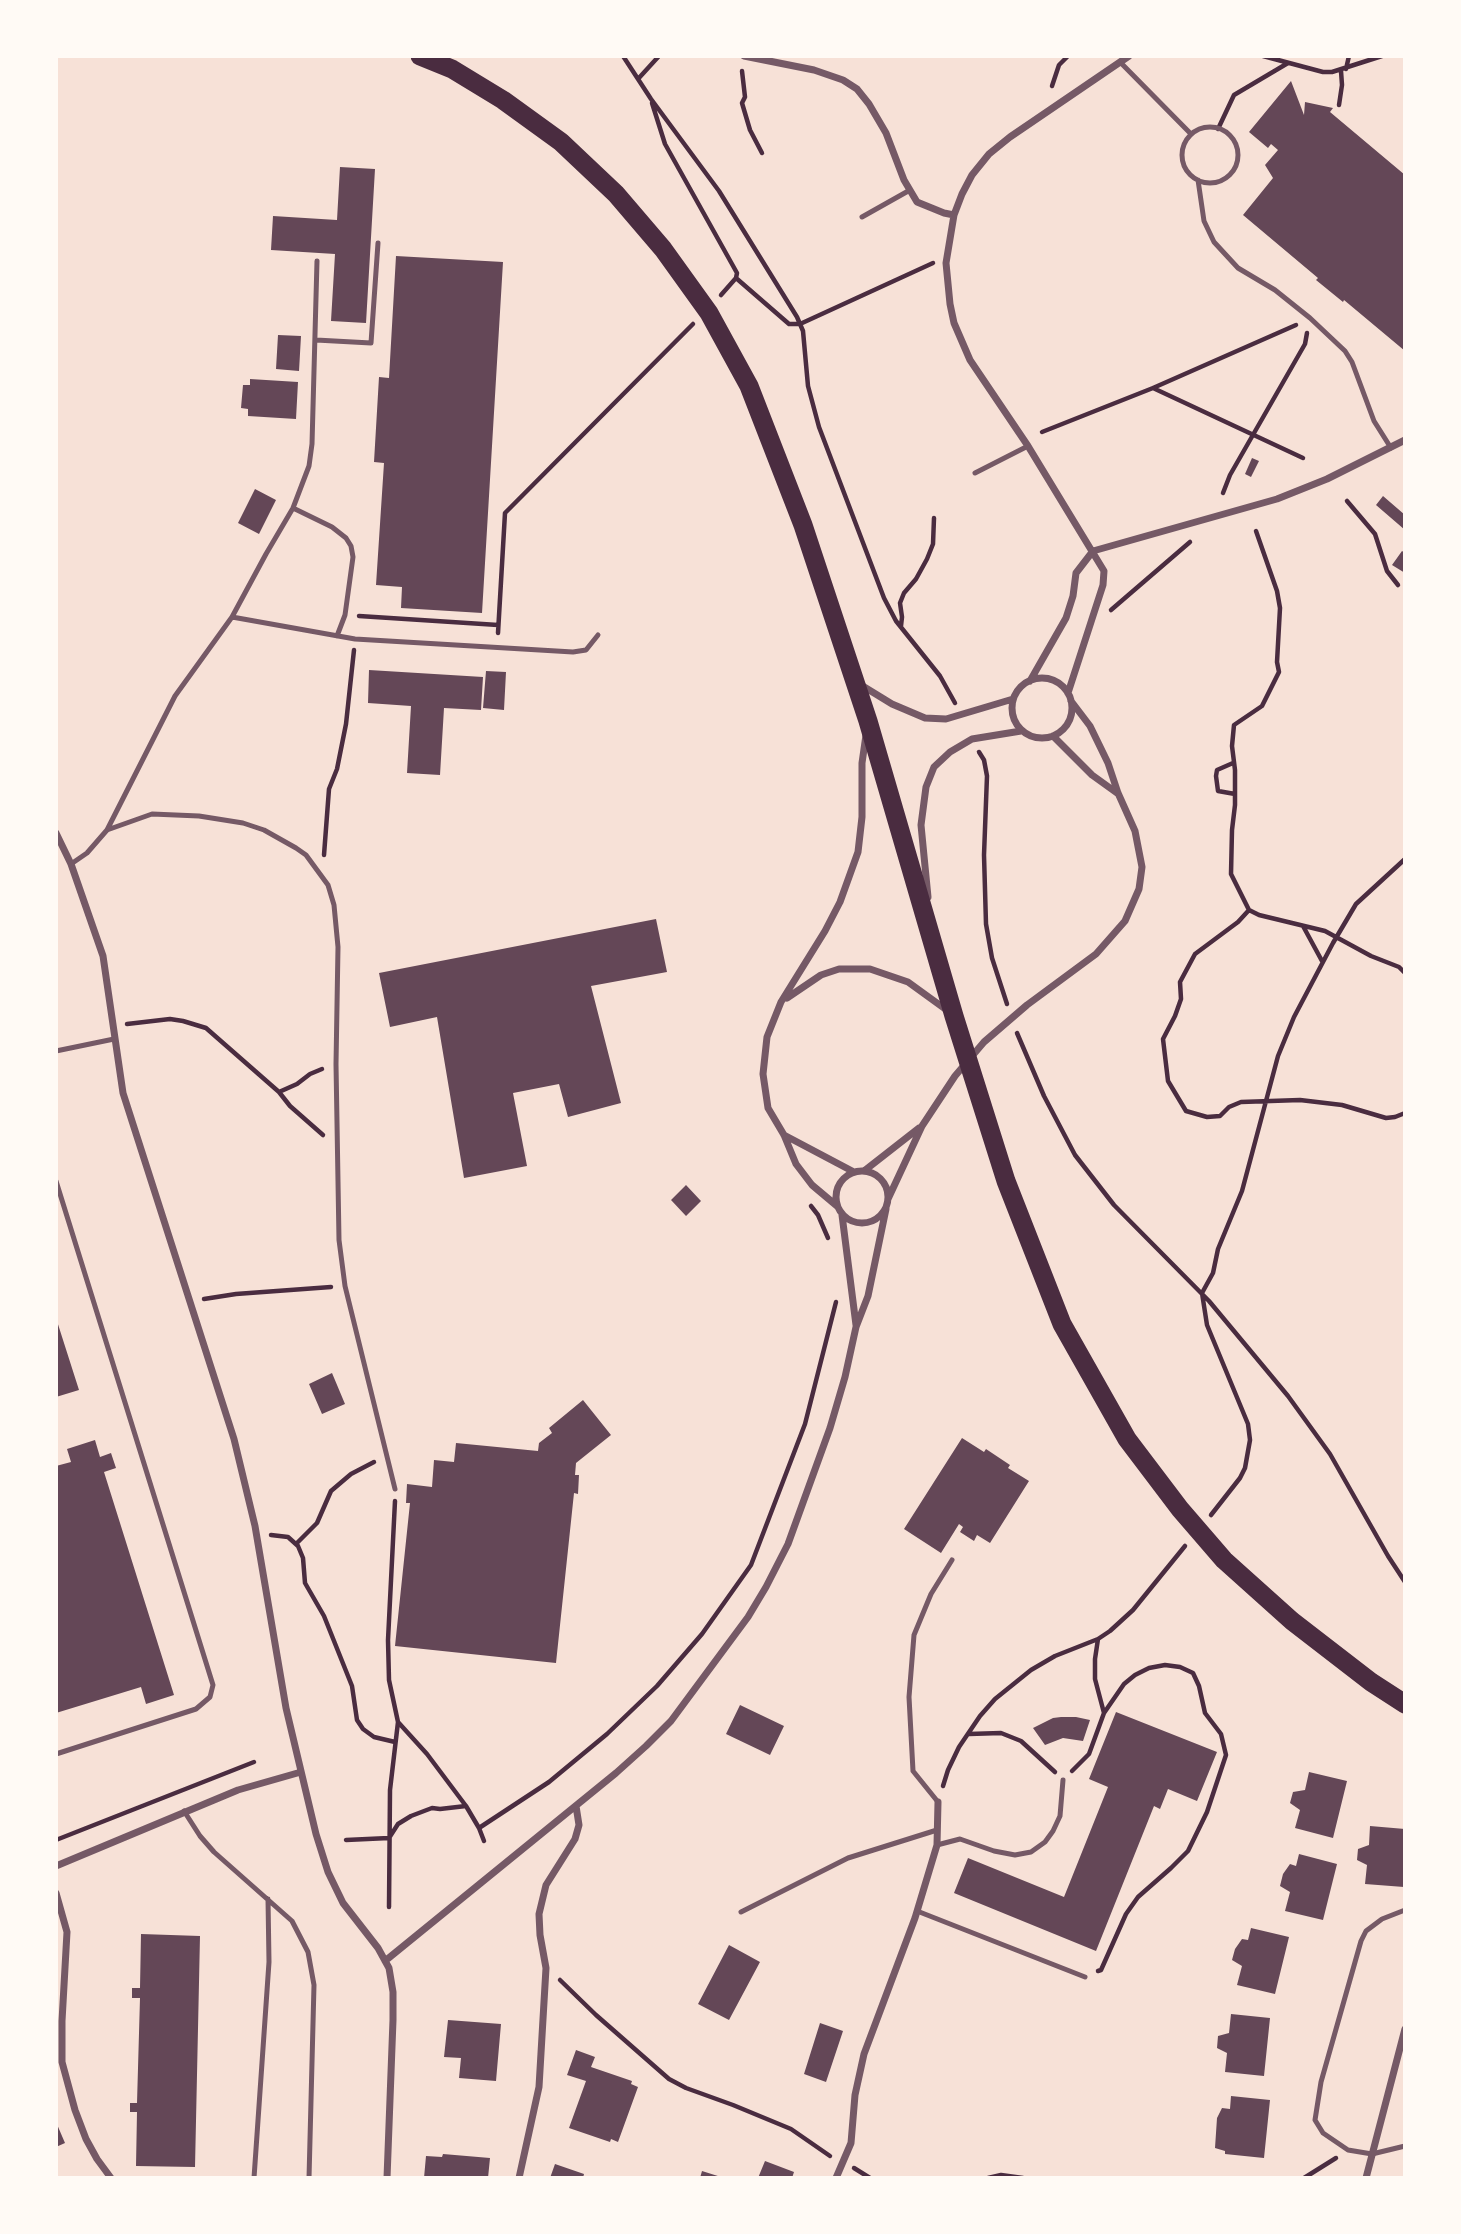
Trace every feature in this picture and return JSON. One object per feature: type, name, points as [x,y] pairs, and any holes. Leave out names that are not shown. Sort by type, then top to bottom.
[{"type":"highway","points":[[421,56],[452,69],[503,100],[561,142],[616,194],[663,249],[709,313],[749,386],[803,525],[856,682],[954,1016],[1006,1181],[1062,1324],[1127,1439],[1224,1560],[1292,1622],[1371,1682],[1405,1704]]},
{"type":"street","points":[[744,56],[814,70],[843,80],[857,89],[886,133],[904,180],[917,202],[954,215]]},
{"type":"street","points":[[385,1961],[616,1773],[671,1721],[748,1617],[788,1544],[826,1438],[845,1377],[856,1327],[868,1296],[888,1199],[922,1126],[942,1092],[984,1042],[1027,1005],[1096,954],[1125,921],[1139,888],[1142,867],[1135,831],[1090,726],[1069,697],[1055,681],[1038,678],[1017,691],[1013,699],[1012,716],[1021,730],[1036,738],[1053,736],[1066,726],[1070,718],[1069,697],[1103,585],[1104,571],[1028,446],[970,360],[954,323],[946,263],[954,215],[972,175],[989,154],[1010,136],[1129,56]]},
{"type":"street","points":[[1030,681],[1066,618],[1076,573],[1093,551],[1277,499],[1327,479],[1405,440]]},
{"type":"street","points":[[856,682],[892,704],[925,718],[946,719],[1013,699]]},
{"type":"street","points":[[856,1327],[842,1215],[837,1206],[812,1185],[796,1164],[784,1135],[768,1108],[763,1074],[767,1037],[781,1002],[840,902],[858,852],[862,817],[862,763],[868,721]]},
{"type":"street","points":[[932,936],[921,825],[929,777],[942,758],[972,739],[1021,730]]},
{"type":"street","points":[[1053,736],[1092,775],[1118,793]]},
{"type":"street","points":[[56,833],[71,864],[103,956],[122,1093],[234,1439],[256,1535],[286,1708],[328,1872],[343,1903],[378,1948],[389,1968],[393,1992],[387,2178]]},
{"type":"street","points":[[781,1002],[821,975],[839,969],[870,969],[908,982],[954,1016]]},
{"type":"street","points":[[864,1171],[922,1126]]},
{"type":"street","points":[[784,1135],[854,1172]]},
{"type":"street","points":[[837,1206],[838,1185],[854,1172],[864,1171],[882,1180],[888,1199]]},
{"type":"street","points":[[842,1215],[860,1224],[871,1223],[886,1209]]},
{"type":"street","points":[[56,1866],[238,1790],[301,1772]]},
{"type":"street","points":[[836,2178],[851,2143],[855,2095],[864,2054],[917,1911],[937,1844],[938,1802]]},
{"type":"street","points":[[519,2178],[539,2087],[546,1968],[539,1914],[546,1885],[575,1839],[579,1825],[576,1806]]},
{"type":"street","points":[[56,1893],[67,1932],[62,2062],[86,2139],[111,2178]]},
{"type":"street","points":[[1366,2178],[1405,2029]]},
{"type":"lane","points":[[1120,62],[1191,135]]},
{"type":"lane","points":[[1208,128],[1218,129],[1232,139],[1238,156],[1236,165],[1224,179],[1206,183],[1190,175],[1182,159],[1186,142],[1191,135],[1208,128]]},
{"type":"lane","points":[[1198,180],[1203,221],[1214,242],[1238,268],[1275,290],[1345,351],[1352,362],[1374,421],[1391,448]]},
{"type":"lane","points":[[862,217],[910,190]]},
{"type":"lane","points":[[316,340],[371,343],[378,243]]},
{"type":"lane","points":[[71,864],[87,853],[107,830],[176,696],[232,617],[293,508],[309,466],[312,444],[317,261]]},
{"type":"lane","points":[[975,473],[1028,446]]},
{"type":"lane","points":[[293,508],[331,527],[346,538],[351,546],[353,557],[345,615],[337,636]]},
{"type":"lane","points":[[232,617],[355,639],[573,653],[586,650],[598,635]]},
{"type":"lane","points":[[107,830],[152,814],[222,818],[264,830],[286,841],[306,855],[328,885],[337,923],[339,1240],[345,1286],[396,1489]]},
{"type":"lane","points":[[56,1051],[114,1039]]},
{"type":"lane","points":[[56,1181],[213,1685],[211,1698],[196,1709],[56,1754]]},
{"type":"lane","points":[[938,1802],[913,1771],[909,1697],[914,1635],[931,1594],[952,1560]]},
{"type":"lane","points":[[937,1844],[960,1839],[1015,1855],[1031,1852],[1045,1842],[1060,1816],[1063,1780]]},
{"type":"lane","points":[[184,1811],[214,1852],[292,1921],[308,1952],[314,1986],[309,2178]]},
{"type":"lane","points":[[741,1912],[848,1858],[937,1830]]},
{"type":"lane","points":[[254,2178],[269,1962],[268,1899]]},
{"type":"lane","points":[[1405,1910],[1382,1919],[1366,1931],[1361,1941],[1321,2082],[1315,2120],[1323,2133],[1348,2150],[1372,2154],[1405,2146]]},
{"type":"lane","points":[[917,1911],[1085,1977]]},
{"type":"path","points":[[623,56],[752,240],[800,324],[808,386],[826,448],[884,598],[901,626],[940,676],[956,706]]},
{"type":"path","points":[[638,79],[659,56]]},
{"type":"path","points":[[1052,86],[1059,65],[1068,56]]},
{"type":"path","points":[[1263,56],[1323,72],[1344,70],[1382,56]]},
{"type":"path","points":[[1339,105],[1349,56]]},
{"type":"path","points":[[1218,129],[1234,95],[1288,63]]},
{"type":"path","points":[[743,66],[743,103],[750,130],[762,153]]},
{"type":"path","points":[[651,99],[665,144],[706,220]]},
{"type":"path","points":[[736,278],[789,324],[800,324],[934,263]]},
{"type":"path","points":[[1042,432],[1153,388],[1310,318]]},
{"type":"path","points":[[1223,493],[1230,475],[1305,344],[1310,318]]},
{"type":"path","points":[[497,648],[505,513],[639,378]]},
{"type":"path","points":[[1153,388],[1303,458]]},
{"type":"path","points":[[1347,501],[1375,534],[1387,571],[1398,585]]},
{"type":"path","points":[[901,626],[900,603],[928,559],[933,544],[934,518]]},
{"type":"path","points":[[1256,531],[1277,591],[1280,608],[1277,662],[1279,672],[1262,706],[1234,725],[1233,763],[1236,770],[1236,794],[1231,874],[1249,910],[1259,915],[1325,931],[1405,972]]},
{"type":"path","points":[[1108,612],[1190,542]]},
{"type":"path","points":[[345,615],[498,625]]},
{"type":"path","points":[[320,873],[324,859],[329,789],[337,769],[346,724],[355,639]]},
{"type":"path","points":[[978,750],[984,760],[987,776],[984,855],[986,924],[992,958],[1007,1005]]},
{"type":"path","points":[[1233,763],[1217,769],[1216,776],[1218,792],[1236,794]]},
{"type":"path","points":[[1238,1397],[1207,1325],[1202,1293],[1213,1273],[1218,1249],[1242,1191],[1278,1056],[1294,1017],[1356,904],[1405,859]]},
{"type":"path","points":[[1249,910],[1238,922],[1195,954],[1180,982],[1181,999],[1163,1039],[1168,1081],[1186,1111],[1207,1117],[1220,1116],[1229,1107],[1241,1102],[1300,1100],[1342,1105],[1386,1118],[1405,1112]]},
{"type":"path","points":[[1303,926],[1323,962]]},
{"type":"path","points":[[113,1027],[170,1019],[195,1023],[217,1036],[279,1092],[301,1117],[323,1135],[337,1140]]},
{"type":"path","points":[[1015,1027],[1044,1096],[1075,1155],[1114,1205],[1202,1293],[1312,1429],[1330,1454],[1405,1582]]},
{"type":"path","points":[[279,1092],[298,1084],[310,1074],[336,1064]]},
{"type":"path","points":[[806,1200],[818,1215],[830,1250]]},
{"type":"path","points":[[190,1302],[236,1294],[345,1286]]},
{"type":"path","points":[[479,1828],[549,1782],[657,1686],[702,1634],[751,1564],[805,1424],[836,1303],[837,1289]]},
{"type":"path","points":[[296,1544],[317,1523],[335,1486],[351,1474],[387,1455]]},
{"type":"path","points":[[389,1907],[389,1838],[394,1742],[398,1722],[389,1680],[388,1640],[396,1489]]},
{"type":"path","points":[[256,1535],[279,1534],[296,1544],[303,1558],[305,1583],[324,1616],[352,1686],[357,1720],[363,1729],[374,1737],[394,1742]]},
{"type":"path","points":[[938,1802],[947,1770],[968,1734],[995,1699],[1031,1670],[1055,1656],[1098,1639],[1133,1610]]},
{"type":"path","points":[[1098,1639],[1095,1679],[1104,1713]]},
{"type":"path","points":[[968,1734],[1002,1733],[1021,1741],[1063,1780],[1089,1754],[1104,1713],[1124,1684],[1135,1675],[1149,1668],[1165,1665],[1180,1667],[1192,1674],[1199,1686],[1205,1713],[1221,1734],[1226,1755],[1207,1812],[1188,1851],[1138,1897],[1126,1914],[1101,1970],[1085,1977]]},
{"type":"path","points":[[398,1722],[427,1754],[466,1805],[484,1841]]},
{"type":"path","points":[[56,1840],[254,1762]]},
{"type":"path","points":[[389,1838],[398,1824],[411,1816],[432,1808],[466,1805]]},
{"type":"path","points":[[346,1840],[389,1838]]},
{"type":"path","points":[[546,1968],[669,2079],[791,2129],[844,2163]]},
{"type":"path","points":[[1304,2178],[1348,2150]]},
{"type":"path","points":[[988,2178],[1001,2175],[1023,2178]]},
{"type":"building","points":[[1291,81],[1304,115],[1305,102],[1333,108],[1330,112],[1405,175],[1405,351],[1316,280],[1318,278],[1243,215],[1273,178],[1265,165],[1278,150],[1271,144],[1268,148],[1249,132]]},
{"type":"building","points":[[340,167],[375,169],[366,323],[331,321],[335,254],[271,250],[273,216],[337,220]]},
{"type":"building","points":[[396,256],[503,262],[482,613],[401,608],[402,587],[376,585],[384,463],[374,462],[379,377],[389,378]]},
{"type":"building","points":[[278,335],[301,336],[299,371],[276,369]]},
{"type":"building","points":[[250,379],[298,382],[296,419],[248,416],[248,409],[241,408],[243,385],[250,385]]},
{"type":"building","points":[[1252,458],[1259,461],[1251,477],[1245,474]]},
{"type":"building","points":[[255,489],[276,500],[259,534],[238,523]]},
{"type":"building","points":[[1383,496],[1405,515],[1405,530],[1376,505]]},
{"type":"building","points":[[1402,551],[1405,553],[1405,573],[1392,565]]},
{"type":"building","points":[[369,670],[483,677],[481,710],[444,708],[440,775],[407,773],[411,706],[368,703]]},
{"type":"building","points":[[486,671],[506,672],[504,710],[483,708]]},
{"type":"building","points":[[656,919],[667,972],[591,986],[621,1103],[568,1117],[559,1084],[513,1093],[527,1166],[464,1178],[437,1017],[390,1027],[379,973]]},
{"type":"building","points":[[686,1185],[701,1201],[686,1216],[671,1200]]},
{"type":"building","points":[[56,1318],[79,1390],[56,1397]]},
{"type":"building","points":[[332,1373],[345,1404],[322,1414],[309,1384]]},
{"type":"building","points":[[583,1400],[611,1435],[576,1463],[575,1475],[579,1475],[578,1494],[574,1493],[556,1663],[395,1646],[410,1503],[406,1503],[407,1484],[432,1487],[434,1460],[454,1462],[456,1443],[538,1451],[539,1443],[552,1433],[549,1428]]},
{"type":"building","points":[[962,1438],[984,1452],[986,1449],[1010,1465],[1008,1468],[1029,1481],[990,1543],[977,1535],[974,1541],[960,1532],[963,1527],[959,1524],[941,1553],[904,1529]]},
{"type":"building","points":[[95,1440],[100,1457],[111,1453],[116,1468],[104,1472],[174,1695],[146,1704],[141,1687],[56,1713],[56,1466],[71,1462],[67,1449]]},
{"type":"building","points":[[740,1705],[784,1726],[770,1755],[726,1734]]},
{"type":"building","points":[[1116,1712],[1217,1752],[1197,1801],[1168,1789],[1160,1809],[1154,1806],[1096,1951],[954,1893],[968,1858],[1064,1897],[1108,1787],[1089,1779]]},
{"type":"building","points":[[1061,1717],[1090,1720],[1083,1741],[1063,1738],[1045,1745],[1033,1728]]},
{"type":"building","points":[[1309,1772],[1347,1781],[1333,1838],[1295,1828],[1300,1810],[1290,1803],[1293,1792],[1305,1790]]},
{"type":"building","points":[[1370,1826],[1405,1829],[1404,1887],[1365,1884],[1367,1865],[1357,1860],[1358,1849],[1369,1845]]},
{"type":"building","points":[[1299,1854],[1337,1864],[1323,1920],[1285,1911],[1290,1892],[1280,1886],[1283,1874],[1290,1864],[1296,1866]]},
{"type":"building","points":[[1251,1928],[1289,1937],[1275,1994],[1237,1985],[1242,1966],[1232,1960],[1242,1939],[1248,1940]]},
{"type":"building","points":[[141,1934],[200,1936],[195,2167],[136,2166],[137,2112],[130,2112],[130,2103],[137,2103],[140,1998],[132,1998],[132,1988],[140,1988]]},
{"type":"building","points":[[729,1945],[760,1962],[729,2020],[698,2004]]},
{"type":"building","points":[[1231,2014],[1270,2018],[1264,2076],[1225,2072],[1227,2053],[1217,2048],[1218,2036],[1229,2033]]},
{"type":"building","points":[[448,2020],[501,2024],[496,2081],[459,2078],[461,2058],[444,2057]]},
{"type":"building","points":[[820,2023],[843,2031],[826,2082],[804,2074]]},
{"type":"building","points":[[576,2050],[595,2057],[591,2067],[632,2081],[631,2084],[638,2087],[618,2142],[611,2139],[610,2142],[569,2128],[586,2081],[567,2075]]},
{"type":"building","points":[[1231,2096],[1270,2100],[1264,2158],[1225,2154],[1225,2151],[1215,2148],[1217,2118],[1222,2108],[1230,2109]]},
{"type":"building","points":[[56,2122],[65,2143],[56,2147]]},
{"type":"building","points":[[443,2154],[490,2158],[488,2178],[424,2178],[426,2156],[442,2157]]},
{"type":"building","points":[[765,2161],[794,2172],[792,2178],[758,2178]]},
{"type":"building","points":[[555,2164],[584,2174],[583,2178],[550,2178]]},
{"type":"building","points":[[702,2171],[721,2177],[721,2178],[700,2178]]}]
